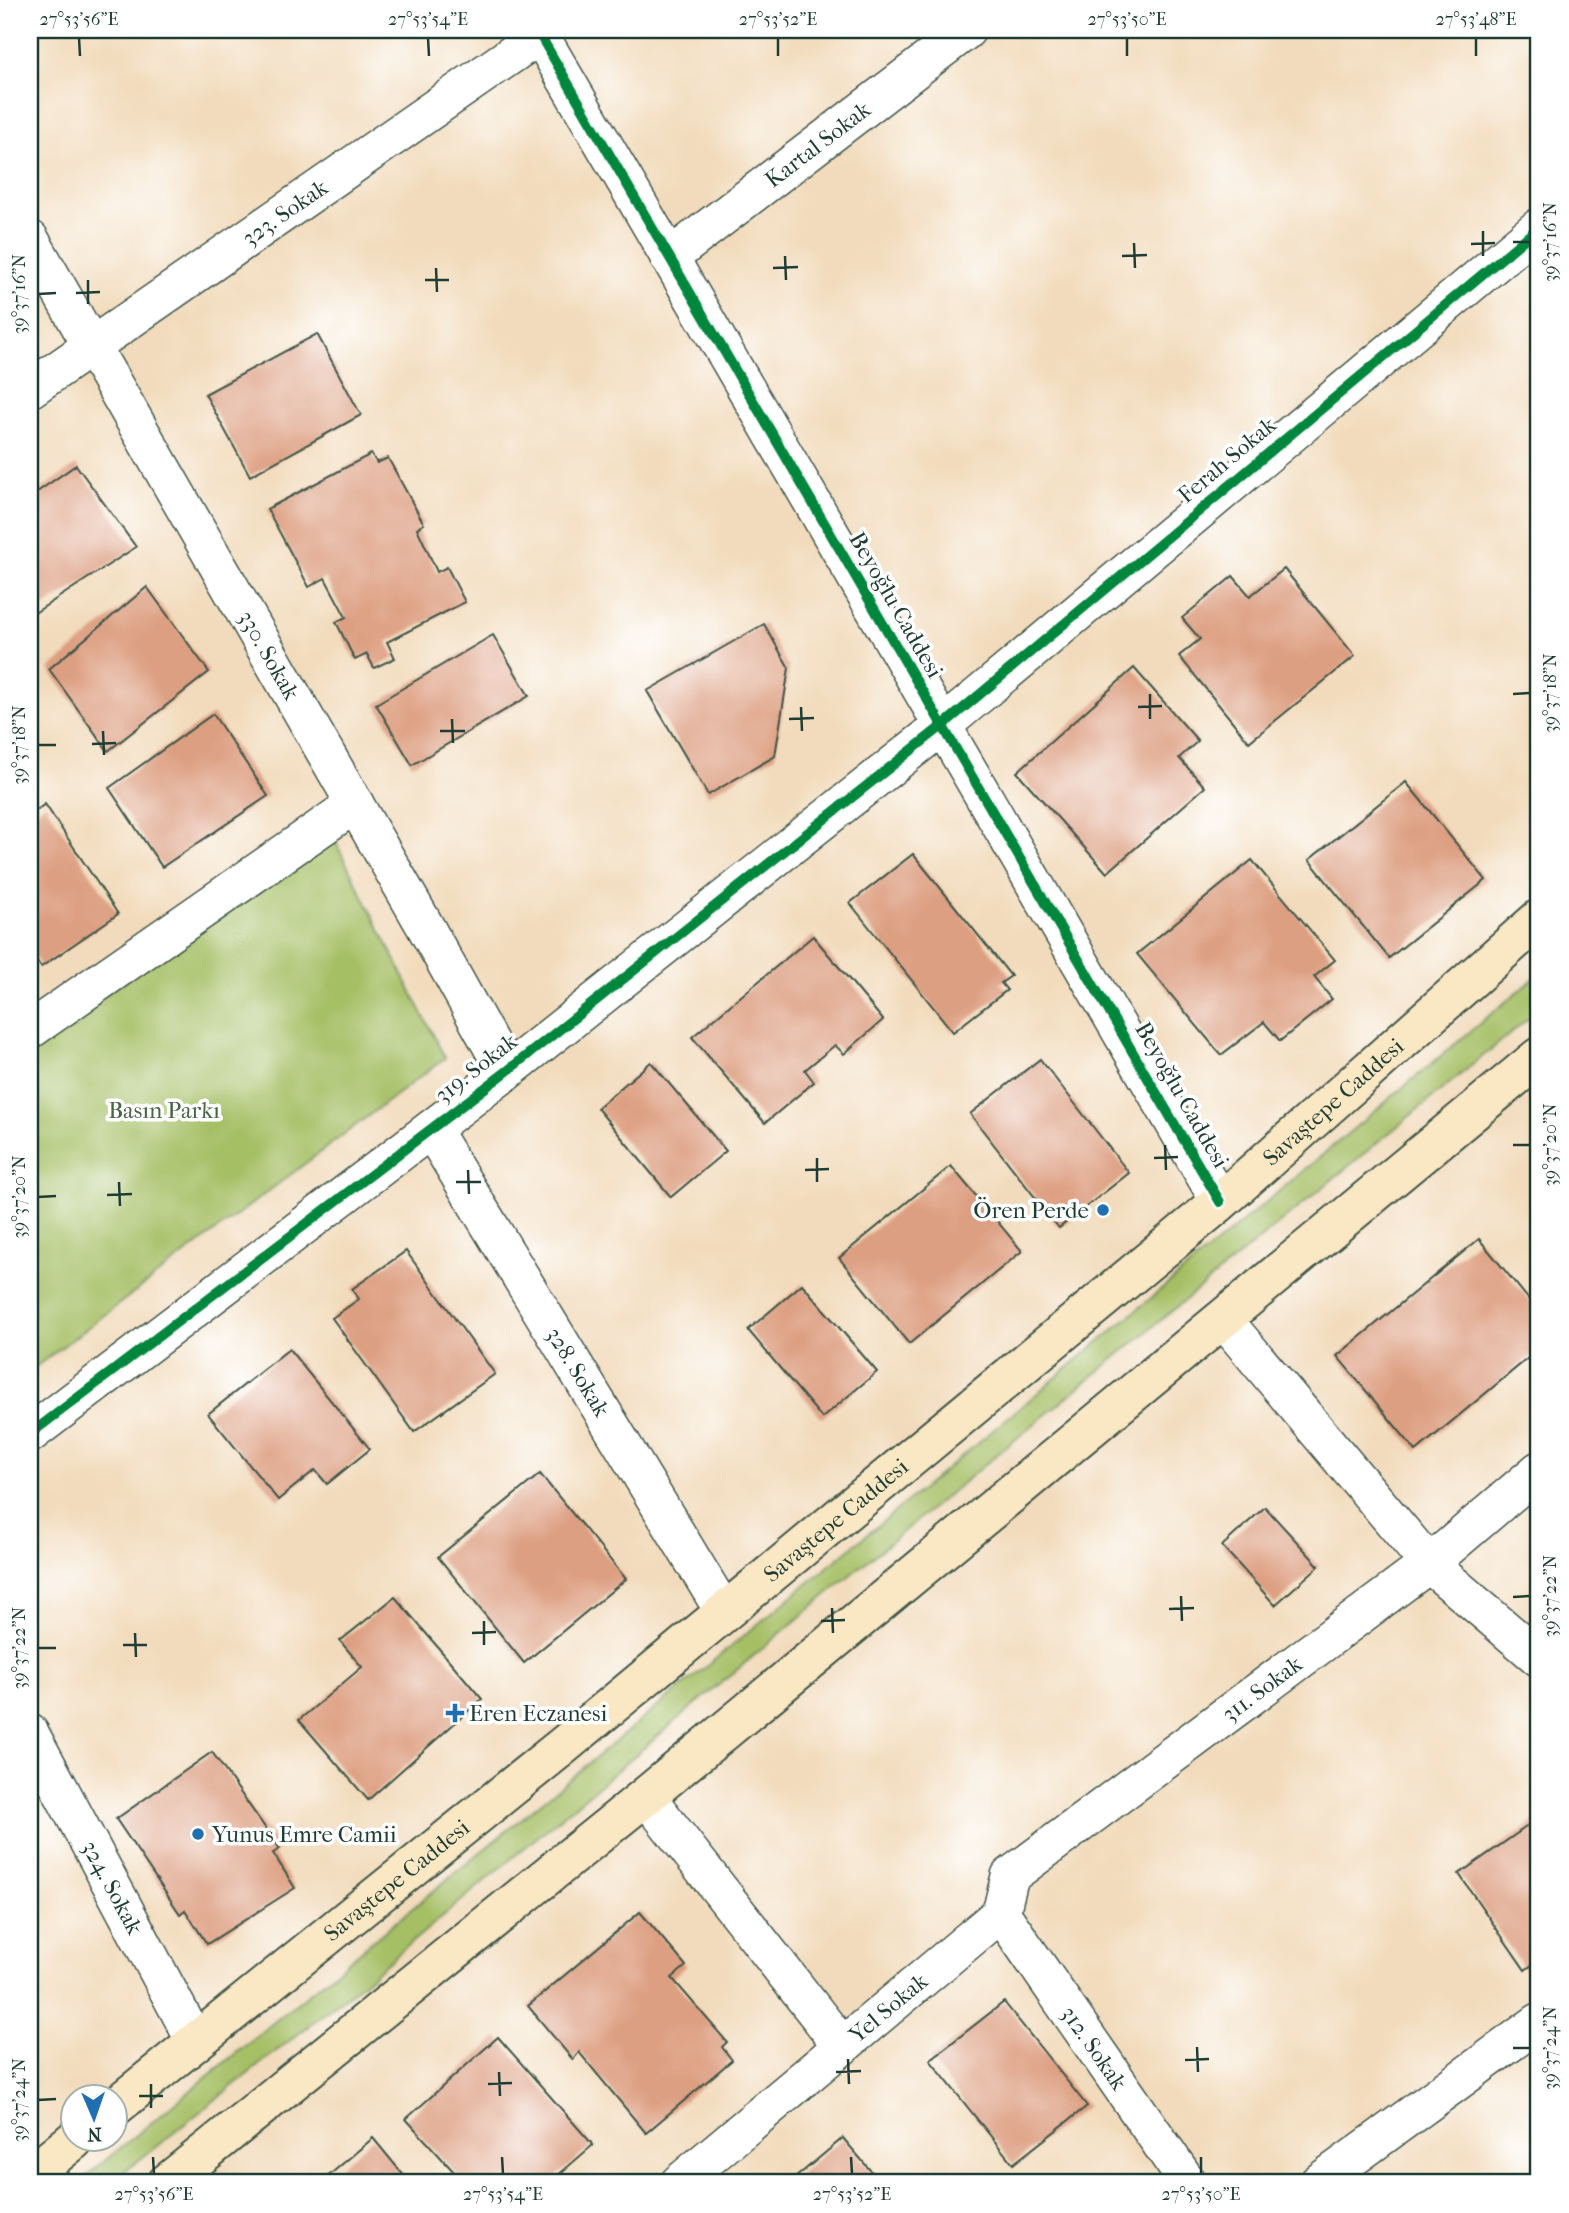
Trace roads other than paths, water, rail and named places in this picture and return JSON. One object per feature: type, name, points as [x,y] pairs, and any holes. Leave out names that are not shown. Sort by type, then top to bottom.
[{"type":"main road","name":"Savaştepe Caddesi","points":[[130,2094],[564,1745],[1220,1202],[1539,919]]},
{"type":"main road","points":[[167,2183],[646,1796],[1539,1057]]},
{"type":"main road","points":[[30,2176],[60,2151]]},
{"type":"street","name":"Kartal Sokak","points":[[669,258],[967,30]]},
{"type":"street","name":"Beyoğlu Caddesi","points":[[538,32],[1220,1202]]},
{"type":"street","name":"323. Sokak","points":[[30,389],[538,32]]},
{"type":"street","name":"Ferah Sokak","points":[[942,726],[1539,227]]},
{"type":"street","name":"330. Sokak","points":[[30,239],[506,1072]]},
{"type":"street","name":"319. Sokak","points":[[30,1434],[506,1072],[942,726]]},
{"type":"street","points":[[30,1030],[355,804]]},
{"type":"street","name":"328. Sokak","points":[[431,1129],[724,1612]]},
{"type":"street","points":[[1223,1319],[1429,1564],[1539,1658]]},
{"type":"street","name":"311. Sokak","points":[[1001,1913],[1010,1876],[1429,1564],[1539,1470]]},
{"type":"street","name":"324. Sokak","points":[[30,1733],[195,2041]]},
{"type":"street","points":[[646,1796],[842,2046]]},
{"type":"street","name":"Yel Sokak","points":[[679,2183],[1001,1913]]},
{"type":"street","name":"312. Sokak","points":[[1001,1913],[1188,2183]]},
{"type":"street","points":[[1318,2183],[1539,2022]]},
{"type":"place","name":"Ören Perde","points":[[1103,1210]]},
{"type":"place","name":"Eren Eczanesi","points":[[455,1713]]},
{"type":"place","name":"Yunus Emre Camii","points":[[198,1834]]},
{"type":"park label","name":"Basın Parkı","points":[[164,1110]]}]
